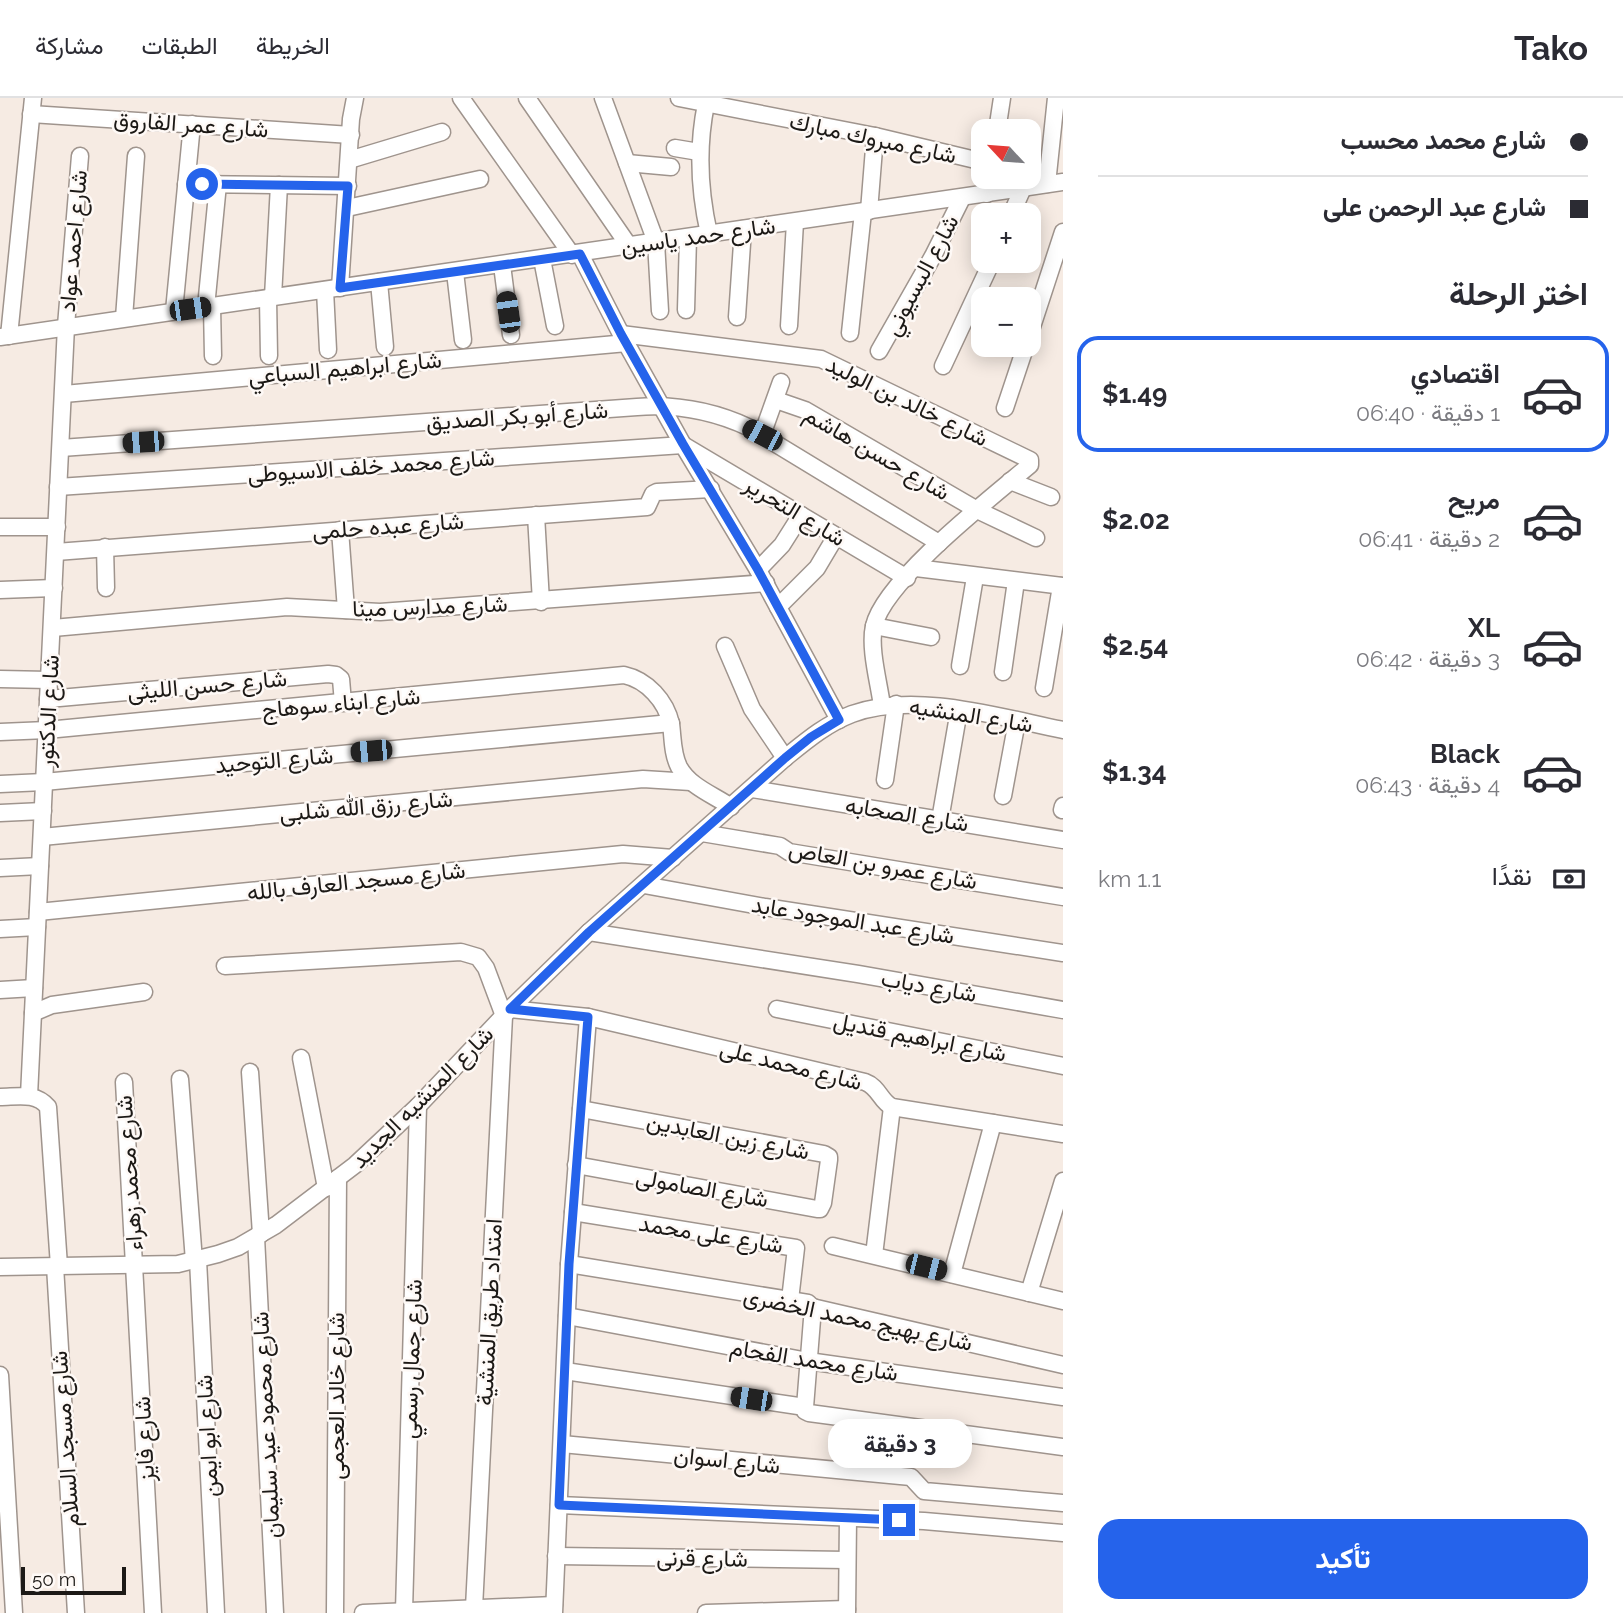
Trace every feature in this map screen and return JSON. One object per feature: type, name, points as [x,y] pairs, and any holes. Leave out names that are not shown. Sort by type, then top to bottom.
[{"type":"street","points":[[328,350],[332,288],[347,208],[355,100],[371,98]]},
{"type":"street","points":[[461,98],[576,254],[683,444],[762,576],[839,720]]},
{"type":"street","points":[[527,98],[629,246]]},
{"type":"street","points":[[603,98],[656,242],[660,311]]},
{"type":"street","name":"شارع مبروك مبارك","points":[[679,98],[875,136],[971,159]]},
{"type":"street","points":[[999,119],[1002,98]]},
{"type":"street","points":[[1055,183],[1056,98]]},
{"type":"street","points":[[706,104],[699,152],[701,194],[709,234]]},
{"type":"street","points":[[4,336],[32,106]]},
{"type":"street","name":"شارع عمر الفاروق","points":[[32,106],[192,124],[351,135]]},
{"type":"street","points":[[174,311],[192,124]]},
{"type":"street","points":[[349,160],[442,132]]},
{"type":"street","points":[[850,333],[875,136]]},
{"type":"street","points":[[675,148],[699,152]]},
{"type":"street","name":"شارع احمد عواد","points":[[66,326],[80,156]]},
{"type":"street","points":[[124,318],[136,156]]},
{"type":"street","points":[[627,163],[671,167]]},
{"type":"street","points":[[347,208],[480,179]]},
{"type":"street","points":[[186,184],[348,186]]},
{"type":"street","points":[[213,356],[209,306],[218,184]]},
{"type":"street","points":[[269,356],[270,297],[279,185]]},
{"type":"street","points":[[987,194],[988,189]]},
{"type":"street","name":"شارع حمد ياسين","points":[[4,336],[1017,189]]},
{"type":"street","name":"شارع البسيوني","points":[[879,351],[933,256],[962,198]]},
{"type":"street","points":[[789,326],[795,222]]},
{"type":"street","points":[[737,317],[743,229]]},
{"type":"street","points":[[1041,300],[1063,233]]},
{"type":"street","points":[[686,310],[688,237]]},
{"type":"street","points":[[542,259],[555,326]]},
{"type":"street","points":[[502,265],[511,335]]},
{"type":"street","points":[[455,272],[463,340]]},
{"type":"street","points":[[943,366],[986,273]]},
{"type":"street","points":[[379,282],[385,348]]},
{"type":"street","name":"شارع الدكتور","points":[[29,1096],[66,326]]},
{"type":"street","name":"شارع ابراهيم السباعي","points":[[64,394],[624,338]]},
{"type":"street","name":"شارع خالد بن الوليد","points":[[624,338],[821,359],[1030,460],[1030,465],[1010,481]]},
{"type":"street","points":[[1005,408],[1022,357]]},
{"type":"street","points":[[762,435],[781,382]]},
{"type":"street","name":"شارع حسن هاشم","points":[[776,400],[805,410],[977,510],[1036,538]]},
{"type":"street","name":"شارع أبو بكر الصديق","points":[[61,448],[662,406],[688,408],[719,415],[762,435],[939,543]]},
{"type":"street","name":"شارع محمد خلف الاسيوطى","points":[[58,487],[683,444]]},
{"type":"street","name":"شارع التحرير","points":[[683,444],[836,536],[911,573]]},
{"type":"street","points":[[885,780],[889,705],[873,639],[874,626],[885,602],[939,543],[1010,481],[1051,497]]},
{"type":"street","name":"شارع عبده حلمى","points":[[56,552],[648,507],[653,494],[657,492],[711,489]]},
{"type":"street","points":[[537,515],[541,602]]},
{"type":"street","points":[[762,576],[801,515]]},
{"type":"street","points":[[0,527],[57,527]]},
{"type":"street","points":[[340,530],[346,610]]},
{"type":"street","points":[[778,607],[817,568],[836,536]]},
{"type":"street","points":[[105,547],[106,588]]},
{"type":"street","points":[[911,573],[975,576],[1062,586],[1044,688]]},
{"type":"street","name":"شارع مدارس مينا","points":[[53,628],[287,607],[380,612],[541,602],[762,576]]},
{"type":"street","points":[[960,666],[975,576]]},
{"type":"street","points":[[1003,672],[1016,581]]},
{"type":"street","points":[[0,590],[54,588]]},
{"type":"street","points":[[874,626],[931,637]]},
{"type":"street","points":[[725,646],[752,709],[785,758]]},
{"type":"street","name":"شارع حسن الليثى","points":[[48,699],[328,674],[341,679],[343,703]]},
{"type":"street","name":"شارع ابناء سوهاج","points":[[0,732],[343,703],[624,675],[635,677],[652,691],[663,705],[671,723]]},
{"type":"street","points":[[0,679],[49,680]]},
{"type":"street","name":"شارع المنشيه","points":[[839,720],[889,705],[929,705],[1063,730]]},
{"type":"street","points":[[940,820],[958,710]]},
{"type":"street","name":"شارع المنشيه الجديد","points":[[0,1267],[156,1265],[218,1254],[258,1236],[332,1183],[418,1106],[507,1012],[589,932],[785,758],[811,737],[839,720]]},
{"type":"street","points":[[1003,796],[1017,721]]},
{"type":"street","points":[[671,723],[674,752],[680,768],[691,782],[731,807]]},
{"type":"street","name":"شارع التوحيد","points":[[0,784],[671,723]]},
{"type":"street","name":"شارع رزق الله شلبى","points":[[42,837],[643,779],[691,782]]},
{"type":"street","name":"شارع الصحابه","points":[[752,789],[1063,840]]},
{"type":"street","points":[[0,813],[43,811]]},
{"type":"street","name":"شارع عمرو بن العاص","points":[[702,833],[780,846],[792,852],[1063,897]]},
{"type":"street","name":"شارع مسجد العارف بالله","points":[[0,929],[38,919],[623,854],[673,858]]},
{"type":"street","points":[[0,868],[40,866]]},
{"type":"street","name":"شارع عبد الموجود عابد","points":[[644,884],[765,907],[1063,953]]},
{"type":"street","name":"شارع دياب","points":[[589,932],[1063,1010]]},
{"type":"street","points":[[225,966],[461,952],[478,957],[507,1012]]},
{"type":"street","points":[[0,990],[34,988]]},
{"type":"street","points":[[33,1013],[52,1005],[144,992]]},
{"type":"street","name":"شارع ابراهيم قنديل","points":[[777,1009],[1063,1066]]},
{"type":"street","name":"شارع محمد على","points":[[507,1012],[588,1017],[865,1082],[876,1088],[883,1100],[892,1107]]},
{"type":"street","name":"امتداد طريق المنشية","points":[[467,1610],[507,1012]]},
{"type":"street","points":[[363,1613],[554,1609],[569,1264],[588,1017]]},
{"type":"street","name":"شارع خالد العجمى","points":[[301,1058],[332,1183],[335,1613]]},
{"type":"street","name":"شارع محمود عيد سليمان","points":[[250,1072],[275,1613]]},
{"type":"street","name":"شارع ابو ايمن","points":[[180,1079],[196,1260],[216,1613]]},
{"type":"street","name":"شارع محمد زهراء","points":[[124,1082],[135,1265]]},
{"type":"street","points":[[0,1097],[29,1096]]},
{"type":"street","name":"شارع مسجد السلام","points":[[29,1096],[45,1102],[48,1107],[76,1613]]},
{"type":"street","name":"شارع جمال رسمي","points":[[404,1611],[418,1106]]},
{"type":"street","points":[[874,1255],[892,1107],[1063,1133]]},
{"type":"street","name":"شارع زين العابدين","points":[[581,1109],[827,1155],[829,1160],[823,1203]]},
{"type":"street","points":[[951,1273],[993,1123]]},
{"type":"street","name":"شارع الصامولى","points":[[576,1165],[813,1209],[820,1209],[823,1203]]},
{"type":"street","points":[[1029,1293],[1063,1181]]},
{"type":"street","name":"شارع على محمد","points":[[573,1212],[796,1248],[790,1300]]},
{"type":"street","points":[[833,1246],[1063,1301]]},
{"type":"street","name":"شارع بهيج محمد الخضرى","points":[[569,1264],[808,1303],[813,1307],[1063,1365]]},
{"type":"street","name":"شارع فايز","points":[[135,1265],[153,1613]]},
{"type":"street","points":[[813,1307],[805,1411],[1063,1447]]},
{"type":"street","name":"شارع محمد الفحام","points":[[567,1316],[808,1361],[1063,1397]]},
{"type":"street","points":[[565,1370],[804,1407]]},
{"type":"street","points":[[0,1375],[6,1589],[13,1613]]},
{"type":"street","name":"شارع اسوان","points":[[562,1444],[913,1478],[919,1489],[924,1491],[1063,1503]]},
{"type":"street","points":[[559,1505],[924,1521],[1063,1534]]},
{"type":"street","points":[[706,1613],[847,1611],[848,1518]]},
{"type":"street","name":"شارع قرنى","points":[[556,1556],[847,1560]]},
{"type":"route","points":[[202,184],[348,186],[340,288],[580,254],[621,334],[758,570],[839,720],[811,737],[785,758],[589,932],[510,1009],[588,1017],[569,1264],[559,1505],[899,1520]]}]
